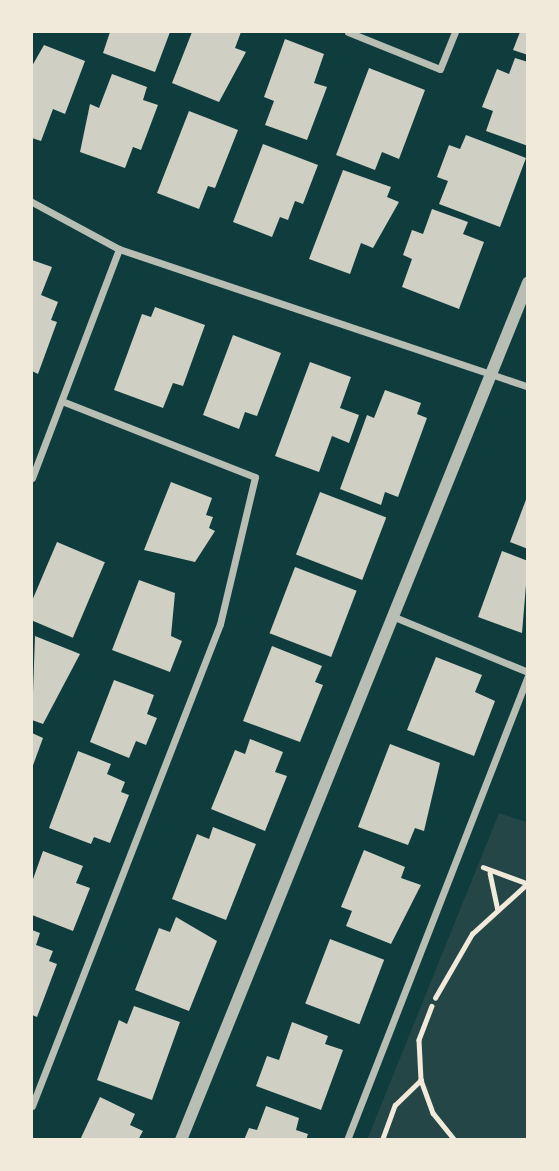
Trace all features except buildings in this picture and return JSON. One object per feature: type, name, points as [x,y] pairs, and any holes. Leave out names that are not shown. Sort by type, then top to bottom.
[{"type":"street","points":[[348,32],[440,69],[455,32]]},
{"type":"street","points":[[32,202],[119,249],[527,387]]},
{"type":"street","points":[[32,478],[119,249]]},
{"type":"street","points":[[181,1139],[527,283]]},
{"type":"street","points":[[32,1107],[220,624],[255,477],[62,401]]},
{"type":"street","points":[[346,1139],[463,850],[527,674],[392,615]]},
{"type":"path","points":[[463,850],[489,872],[527,883]]},
{"type":"path","points":[[489,872],[498,910]]},
{"type":"path","points":[[442,1139],[453,1137],[433,1113],[421,1080],[419,1040],[447,969],[498,910],[527,883]]},
{"type":"path","points":[[382,1139],[395,1105],[421,1080]]},
{"type":"shaded area","points":[[499,813],[527,822],[527,1139],[367,1140]]}]
